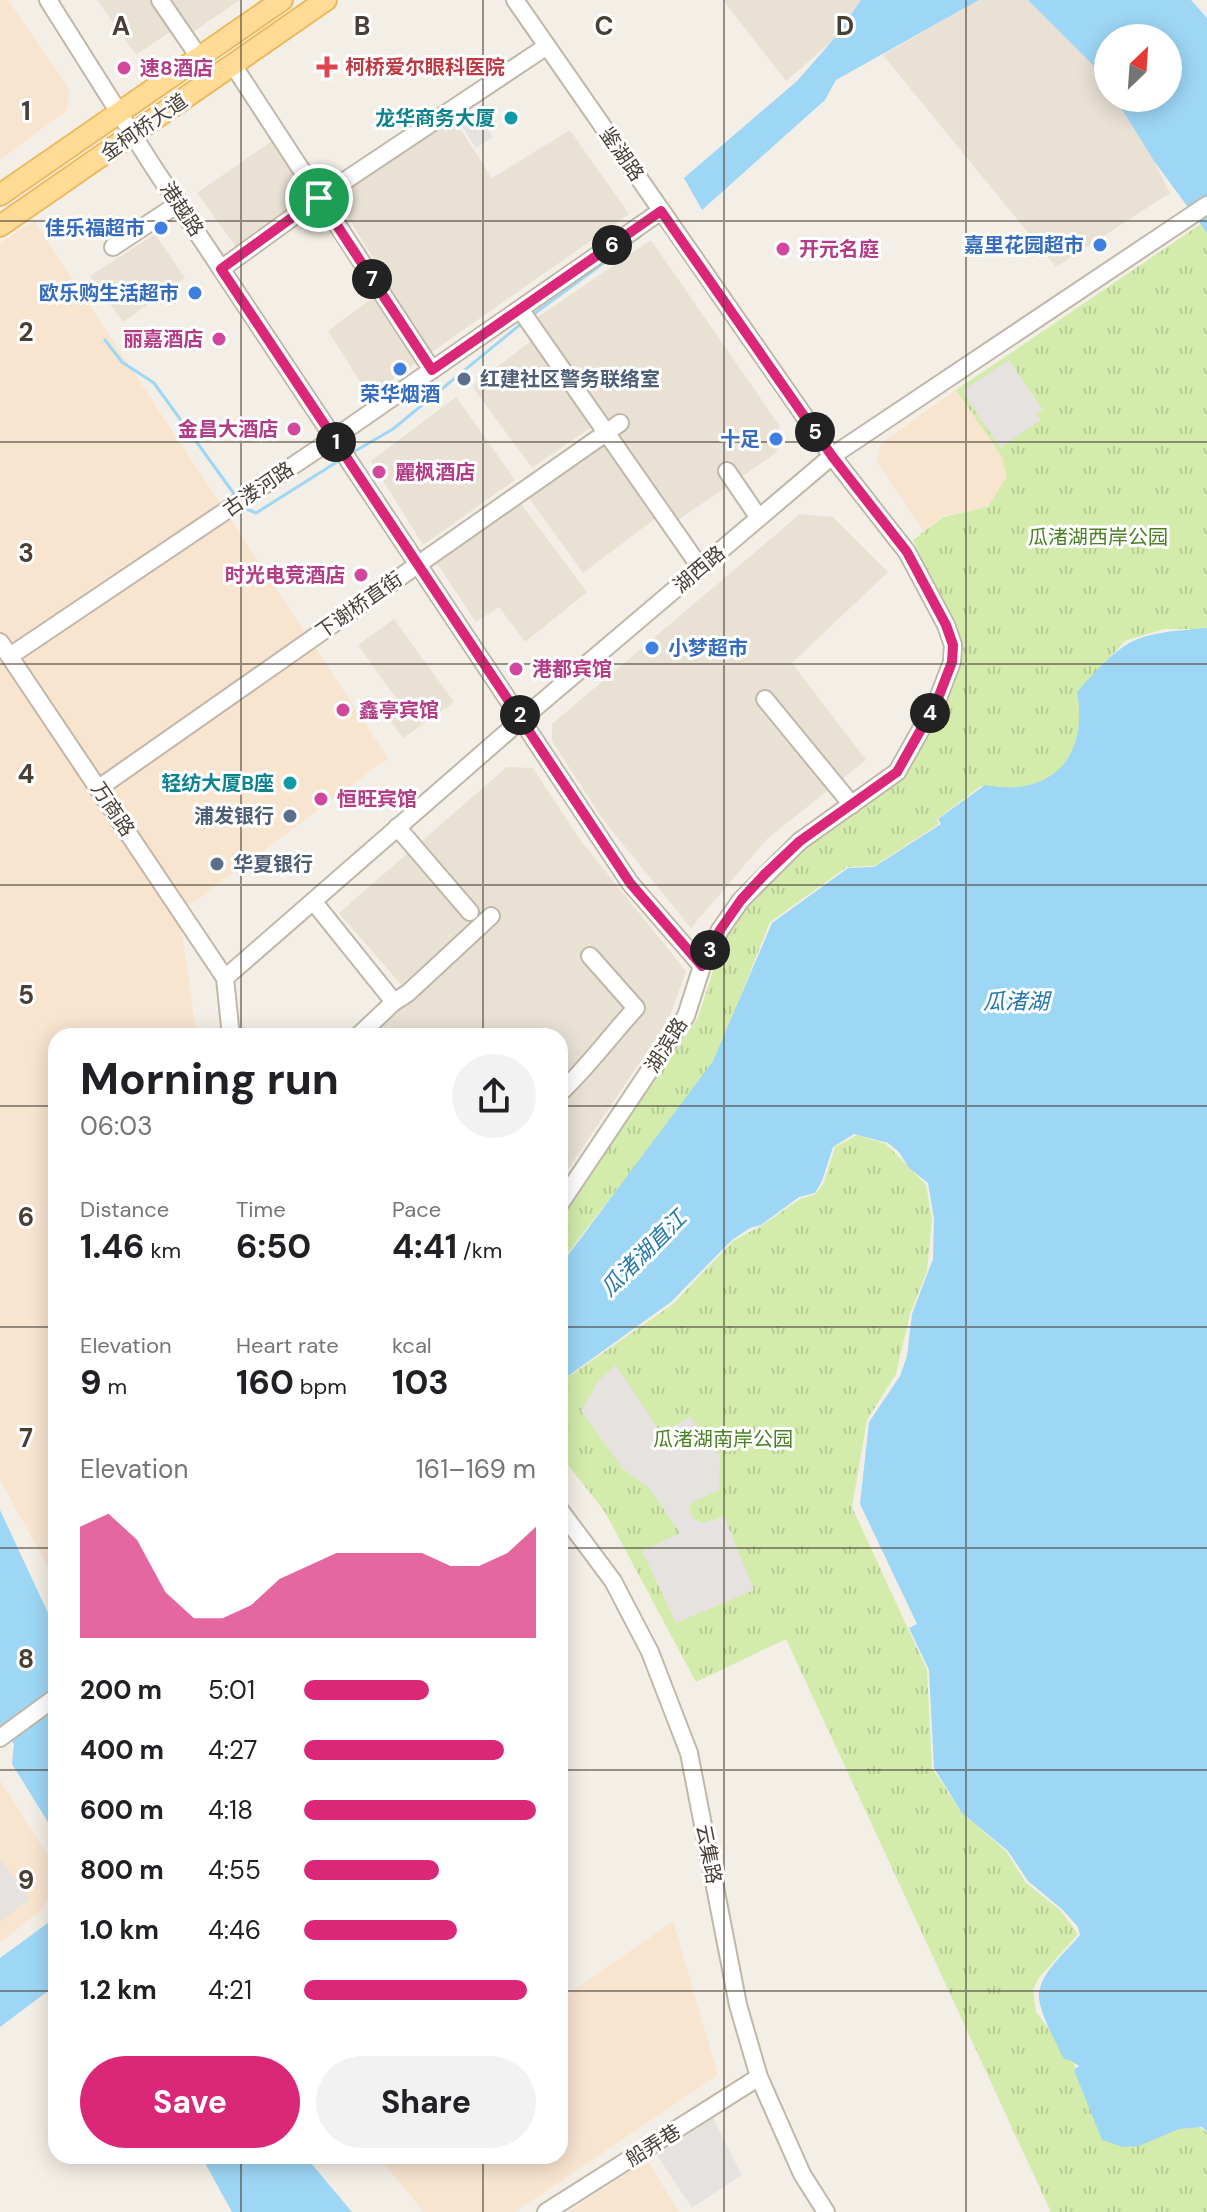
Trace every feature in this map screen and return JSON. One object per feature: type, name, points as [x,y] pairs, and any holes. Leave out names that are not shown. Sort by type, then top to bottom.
[{"type":"main road","name":"金柯桥大道","points":[[0,195],[282,0]]},
{"type":"main road","name":"金柯桥大道","points":[[0,226],[326,0]]},
{"type":"street","name":"港越路","points":[[48,0],[178,204],[630,883],[702,966]]},
{"type":"street","points":[[160,0],[199,57]]},
{"type":"street","name":"鉴湖路","points":[[515,0],[832,456],[907,552],[946,625]]},
{"type":"street","points":[[221,269],[319,198],[547,46]]},
{"type":"street","points":[[233,65],[432,370]]},
{"type":"street","points":[[113,247],[178,204]]},
{"type":"street","name":"湖西路","points":[[225,978],[522,719],[832,456],[1207,205]]},
{"type":"street","name":"古溇河路","points":[[5,649],[240,502],[342,451],[432,370],[525,316],[661,211]]},
{"type":"street","points":[[525,316],[613,427],[700,567]]},
{"type":"street","name":"下谢桥直街","points":[[99,788],[613,427]]},
{"type":"street","points":[[727,471],[759,518]]},
{"type":"street","name":"湖滨路","points":[[568,1192],[686,1016],[702,966],[720,930],[741,900],[800,841],[897,772],[937,701],[952,662],[953,645],[946,625]]},
{"type":"street","name":"万商路","points":[[5,649],[225,978]]},
{"type":"street","points":[[765,699],[852,805]]},
{"type":"street","points":[[397,827],[470,912]]},
{"type":"street","points":[[313,901],[394,1002]]},
{"type":"street","points":[[366,1028],[491,916]]},
{"type":"street","points":[[568,1086],[586,1069],[636,1008],[590,956]]},
{"type":"street","points":[[225,978],[230,1028]]},
{"type":"street","name":"云集路","points":[[568,1521],[613,1581],[650,1652],[689,1753],[738,2005],[759,2077],[802,2174],[826,2212]]},
{"type":"street","points":[[0,1738],[48,1703]]},
{"type":"street","name":"船弄巷","points":[[546,2212],[759,2077]]},
{"type":"shaded area","points":[[0,0],[8,0],[70,90],[67,110],[0,160]]},
{"type":"shaded area","points":[[97,0],[149,0],[171,31],[136,55]]},
{"type":"shaded area","points":[[167,0],[240,0],[190,34]]},
{"type":"shaded area","points":[[723,0],[861,0],[833,40],[786,81]]},
{"type":"shaded area","points":[[979,0],[1028,0],[1094,66],[1094,112],[1124,112],[1170,193],[1056,267],[883,55]]},
{"type":"shaded area","points":[[476,111],[493,137],[476,148],[459,122]]},
{"type":"shaded area","points":[[451,115],[492,178],[570,130],[629,214],[369,396],[328,331],[390,285],[334,195]]},
{"type":"shaded area","points":[[272,141],[307,195],[236,247],[197,193]]},
{"type":"shaded area","points":[[34,221],[388,758],[182,911],[180,920],[196,1028],[48,1028],[48,1567],[0,1480],[0,243]]},
{"type":"shaded area","points":[[155,234],[185,278],[123,322],[90,276]]},
{"type":"shaded area","points":[[651,240],[779,425],[781,439],[776,453],[678,520],[538,317]]},
{"type":"shaded area","points":[[535,338],[593,426],[532,468],[472,386]]},
{"type":"shaded area","points":[[1009,360],[1043,410],[1037,414],[1041,420],[1000,448],[962,391]]},
{"type":"shaded area","points":[[956,390],[1002,457],[1008,476],[988,507],[943,516],[923,531],[877,462],[881,443]]},
{"type":"shaded area","points":[[456,397],[515,480],[423,545],[371,461]]},
{"type":"shaded area","points":[[605,442],[656,518],[583,573],[528,497]]},
{"type":"shaded area","points":[[519,501],[587,592],[525,642],[499,607],[476,622],[436,562]]},
{"type":"shaded area","points":[[800,514],[833,517],[888,572],[792,663],[866,760],[767,839],[691,928],[604,821],[552,741],[552,724]]},
{"type":"shaded area","points":[[394,619],[454,702],[403,738],[381,708],[396,698],[358,645]]},
{"type":"shaded area","points":[[507,767],[533,768],[581,841],[686,971],[669,1019],[568,1169],[568,1028],[372,1028],[410,995],[339,913]]},
{"type":"shaded area","points":[[616,1365],[662,1434],[690,1416],[720,1456],[719,1490],[691,1503],[689,1507],[693,1519],[703,1523],[724,1516],[754,1590],[676,1623],[642,1551],[680,1533],[650,1489],[623,1469],[581,1411],[599,1380]]},
{"type":"shaded area","points":[[0,1780],[48,1856],[48,1895],[43,1909],[0,1943]]},
{"type":"shaded area","points":[[0,1859],[30,1899],[0,1921]]},
{"type":"shaded area","points":[[673,1921],[718,2075],[515,2212],[424,2212],[385,2164],[568,2164],[568,1994]]},
{"type":"shaded area","points":[[713,2118],[742,2175],[692,2208],[657,2155]]},
{"type":"shaded area","points":[[647,2160],[679,2212],[568,2212]]},
{"type":"green space","name":"瓜渚湖西岸公园","points":[[1207,220],[1207,629],[1164,629],[1125,641],[1079,690],[1081,712],[1076,746],[1054,779],[1019,791],[981,786],[937,819],[939,824],[874,866],[847,867],[770,922],[719,1050],[704,1077],[568,1253],[568,1205],[698,1018],[726,930],[755,891],[804,845],[902,775],[962,661],[958,641],[913,540],[943,517],[988,507],[1007,476],[1002,457],[956,390]]},
{"type":"green space","name":"瓜渚湖南岸公园","points":[[857,1135],[886,1144],[926,1185],[932,1219],[927,1271],[910,1314],[896,1374],[867,1420],[852,1507],[927,1670],[932,1768],[962,1813],[1006,1851],[1026,1883],[1060,1910],[1078,1934],[1038,1979],[1033,1990],[1036,2012],[1073,2061],[1101,2135],[1171,2123],[1185,2123],[1207,2133],[1207,2212],[1051,2212],[786,1639],[696,1682],[605,1512],[568,1465],[568,1377],[673,1304],[733,1241],[800,1199],[816,1194],[824,1182],[835,1147]]},
{"type":"water","points":[[861,0],[979,0],[836,80],[825,100],[702,210],[684,178],[797,81],[833,40]]},
{"type":"water","points":[[1028,0],[1191,0],[1207,18],[1207,233],[1154,161],[1124,112],[1182,112],[1182,24],[1094,24],[1094,66]]},
{"type":"water","name":"瓜渚湖","points":[[1207,628],[1207,2132],[1202,2127],[1179,2129],[1139,2146],[1123,2147],[1102,2140],[1074,2070],[1079,2066],[1064,2059],[1039,2000],[1045,1977],[1080,1935],[1078,1927],[1028,1881],[1008,1851],[962,1813],[934,1768],[929,1670],[909,1628],[917,1624],[860,1504],[869,1422],[900,1376],[907,1356],[912,1314],[933,1259],[934,1219],[928,1183],[909,1168],[899,1152],[888,1143],[854,1134],[833,1147],[815,1193],[799,1197],[761,1225],[732,1240],[671,1302],[568,1376],[568,1255],[713,1061],[772,923],[848,868],[874,867],[941,824],[938,819],[985,785],[1029,785],[1060,768],[1071,753],[1077,736],[1077,692],[1121,649],[1133,641],[1162,633]]},
{"type":"water","points":[[0,1510],[48,1613],[48,1822],[12,1764],[14,1744],[0,1724]]},
{"type":"water","points":[[48,1923],[48,1991],[0,2027],[0,1958]]},
{"type":"water","points":[[205,2164],[312,2164],[352,2212],[232,2212]]},
{"type":"waterway","points":[[531,316],[642,235]]},
{"type":"waterway","points":[[350,454],[393,429],[522,323]]},
{"type":"waterway","points":[[105,340],[122,362],[154,383],[237,498]]},
{"type":"waterway","points":[[244,508],[256,513],[340,460]]},
{"type":"place","name":"柯桥爱尔眼科医院","points":[[327,67]]},
{"type":"place","name":"速8酒店","points":[[124,68]]},
{"type":"place","name":"龙华商务大厦","points":[[511,118]]},
{"type":"place","name":"佳乐福超市","points":[[161,228]]},
{"type":"place","name":"嘉里花园超市","points":[[1100,245]]},
{"type":"place","name":"开元名庭","points":[[783,249]]},
{"type":"place","name":"欧乐购生活超市","points":[[195,293]]},
{"type":"place","name":"丽嘉酒店","points":[[219,339]]},
{"type":"place","name":"荣华烟酒","points":[[400,369]]},
{"type":"place","name":"红建社区警务联络室","points":[[464,379]]},
{"type":"place","name":"金昌大酒店","points":[[294,429]]},
{"type":"place","name":"十足","points":[[776,439]]},
{"type":"place","name":"麗枫酒店","points":[[379,472]]},
{"type":"place","name":"时光电竞酒店","points":[[361,575]]},
{"type":"place","name":"小梦超市","points":[[652,648]]},
{"type":"place","name":"港都宾馆","points":[[516,669]]},
{"type":"place","name":"鑫亭宾馆","points":[[343,710]]},
{"type":"place","name":"轻纺大厦B座","points":[[290,783]]},
{"type":"place","name":"恒旺宾馆","points":[[321,799]]},
{"type":"place","name":"浦发银行","points":[[290,816]]},
{"type":"place","name":"华夏银行","points":[[217,864]]},
{"type":"route","points":[[319,198],[432,370],[661,211],[832,456],[907,552],[946,625],[953,645],[952,662],[937,701],[897,772],[800,841],[765,874],[741,900],[720,930],[702,966],[630,883],[221,269],[319,198]]},
{"type":"water label","name":"瓜渚湖直江","points":[[643,1253]]}]
